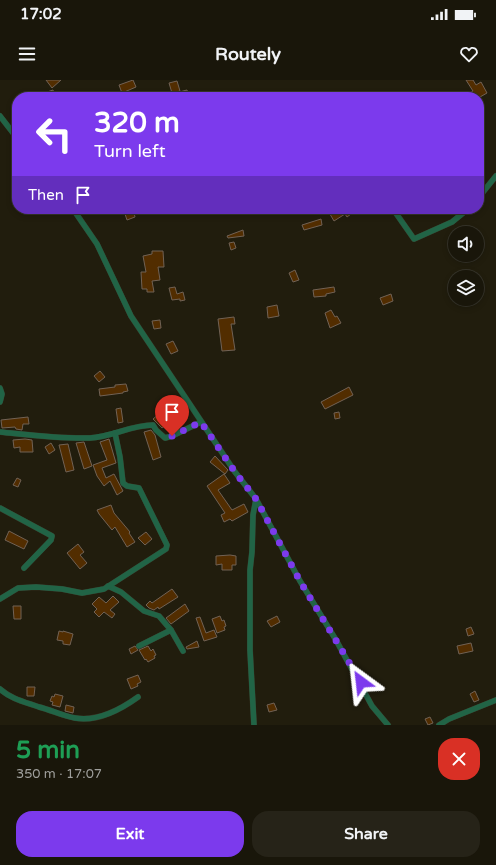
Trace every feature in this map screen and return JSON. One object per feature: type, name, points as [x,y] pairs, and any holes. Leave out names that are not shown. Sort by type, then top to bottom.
[{"type":"street","points":[[0,116],[12,132]]},
{"type":"street","points":[[484,191],[496,176]]},
{"type":"street","points":[[76,214],[97,244],[131,316],[235,472],[256,499],[300,581],[336,640],[372,706],[388,725]]},
{"type":"street","points":[[396,214],[414,239],[452,222],[462,214]]},
{"type":"street","points":[[0,388],[2,394],[0,402]]},
{"type":"street","points":[[0,432],[90,438],[115,433],[132,427],[153,425],[165,438],[201,422]]},
{"type":"street","points":[[0,599],[18,588],[62,589],[82,593],[104,589],[166,549],[167,545],[139,488],[127,486],[122,483],[120,457],[115,433]]},
{"type":"street","points":[[254,725],[250,650],[250,570],[253,515],[256,499]]},
{"type":"street","points":[[0,508],[52,536],[51,540],[24,568]]},
{"type":"street","points":[[108,586],[121,592],[144,611],[159,616],[171,630],[183,651]]},
{"type":"street","points":[[139,646],[171,630]]},
{"type":"street","points":[[0,689],[6,695],[20,701],[74,718],[87,719],[105,716],[138,697]]},
{"type":"street","points":[[439,725],[449,719],[496,700]]},
{"type":"building","points":[[46,80],[61,80],[52,88]]},
{"type":"building","points":[[133,80],[136,87],[122,92],[119,85]]},
{"type":"building","points":[[466,80],[473,80],[476,85],[481,82],[487,93],[484,95],[484,92],[471,92],[473,91]]},
{"type":"building","points":[[177,81],[180,91],[172,92],[169,83]]},
{"type":"building","points":[[125,214],[134,214],[135,217],[127,220]]},
{"type":"building","points":[[330,214],[345,214],[334,221]]},
{"type":"building","points":[[321,219],[322,225],[304,230],[302,225]]},
{"type":"building","points":[[243,230],[244,236],[228,238],[227,236]]},
{"type":"building","points":[[234,242],[236,248],[231,250],[229,243]]},
{"type":"building","points":[[152,251],[163,251],[164,267],[158,267],[160,280],[152,281],[154,292],[147,292],[147,289],[142,289],[141,272],[146,272],[143,256],[152,254]]},
{"type":"building","points":[[295,270],[299,280],[293,282],[289,273]]},
{"type":"building","points":[[175,287],[177,294],[183,292],[185,300],[172,300],[169,288]]},
{"type":"building","points":[[334,287],[335,292],[326,294],[326,296],[314,297],[313,290]]},
{"type":"building","points":[[391,294],[393,301],[383,305],[380,298]]},
{"type":"building","points":[[277,305],[279,316],[268,318],[267,307]]},
{"type":"building","points":[[331,310],[341,323],[330,328],[325,313]]},
{"type":"building","points":[[234,317],[235,324],[231,324],[235,350],[222,351],[218,319]]},
{"type":"building","points":[[160,320],[161,328],[154,329],[152,321]]},
{"type":"building","points":[[173,341],[178,351],[171,354],[166,344]]},
{"type":"building","points":[[100,371],[105,377],[99,382],[94,376]]},
{"type":"building","points":[[126,384],[128,391],[100,396],[99,389]]},
{"type":"building","points":[[349,387],[353,395],[325,409],[321,402]]},
{"type":"building","points":[[121,408],[123,422],[118,423],[116,409]]},
{"type":"building","points":[[339,412],[340,418],[335,419],[334,413]]},
{"type":"building","points":[[159,414],[168,423],[162,428],[153,419]]},
{"type":"building","points":[[28,417],[29,424],[23,424],[22,430],[16,429],[15,427],[2,428],[1,420]]},
{"type":"building","points":[[151,430],[155,435],[161,457],[153,460],[144,432]]},
{"type":"building","points":[[109,439],[116,463],[102,468],[106,478],[114,474],[123,491],[117,495],[110,481],[104,486],[97,476],[93,465],[107,460],[100,442]]},
{"type":"building","points":[[13,440],[32,440],[33,452],[20,452],[20,447],[14,448]]},
{"type":"building","points":[[84,442],[92,466],[84,469],[76,443]]},
{"type":"building","points":[[51,443],[55,450],[49,454],[45,447]]},
{"type":"building","points":[[68,444],[74,470],[66,472],[59,445]]},
{"type":"building","points":[[215,456],[228,470],[225,474],[210,462]]},
{"type":"building","points":[[224,474],[230,483],[218,490],[232,510],[244,504],[248,512],[232,521],[230,519],[224,522],[221,515],[225,513],[207,486]]},
{"type":"building","points":[[17,478],[21,480],[18,487],[13,485]]},
{"type":"building","points":[[111,505],[114,513],[130,532],[129,533],[135,542],[127,547],[115,527],[112,530],[97,510]]},
{"type":"building","points":[[9,531],[28,541],[24,549],[5,540]]},
{"type":"building","points":[[146,532],[152,539],[145,545],[138,538]]},
{"type":"building","points":[[78,544],[84,552],[80,555],[87,563],[80,569],[67,553]]},
{"type":"building","points":[[216,556],[236,556],[236,565],[232,565],[232,570],[222,570],[222,564],[216,565]]},
{"type":"building","points":[[172,589],[178,597],[159,609],[158,607],[154,610],[146,605],[150,601],[152,603]]},
{"type":"building","points":[[113,596],[119,602],[110,610],[115,614],[112,618],[104,612],[99,617],[94,612],[97,609],[92,604],[99,597],[106,603]]},
{"type":"building","points":[[185,604],[189,611],[171,624],[166,618]]},
{"type":"building","points":[[13,606],[21,606],[21,619],[14,619]]},
{"type":"building","points":[[220,616],[222,621],[224,620],[226,626],[224,627],[225,630],[217,633],[212,619]]},
{"type":"building","points":[[277,616],[280,622],[271,627],[267,621]]},
{"type":"building","points":[[200,617],[206,633],[214,630],[217,637],[204,641],[196,618]]},
{"type":"building","points":[[471,627],[474,634],[468,636],[466,629]]},
{"type":"building","points":[[59,631],[73,634],[70,645],[63,644],[63,641],[57,640]]},
{"type":"building","points":[[197,641],[199,647],[187,649],[186,647]]},
{"type":"building","points":[[471,643],[473,651],[459,654],[457,646]]},
{"type":"building","points":[[135,646],[138,650],[131,654],[129,649]]},
{"type":"building","points":[[148,646],[151,651],[153,649],[156,655],[154,656],[155,658],[148,662],[139,650]]},
{"type":"building","points":[[138,675],[141,682],[137,684],[138,686],[131,689],[127,679]]},
{"type":"building","points":[[27,687],[35,687],[34,696],[27,696]]},
{"type":"building","points":[[475,691],[479,700],[474,702],[470,694]]},
{"type":"building","points":[[55,694],[63,696],[60,707],[52,705],[53,702],[50,701],[52,696],[54,697]]},
{"type":"building","points":[[274,703],[277,710],[269,712],[267,705]]},
{"type":"building","points":[[66,705],[74,707],[73,713],[65,711]]},
{"type":"building","points":[[430,717],[433,723],[428,725],[425,719]]},
{"type":"route","points":[[172,436],[201,422],[235,472],[256,499],[300,581],[361,682]]}]
